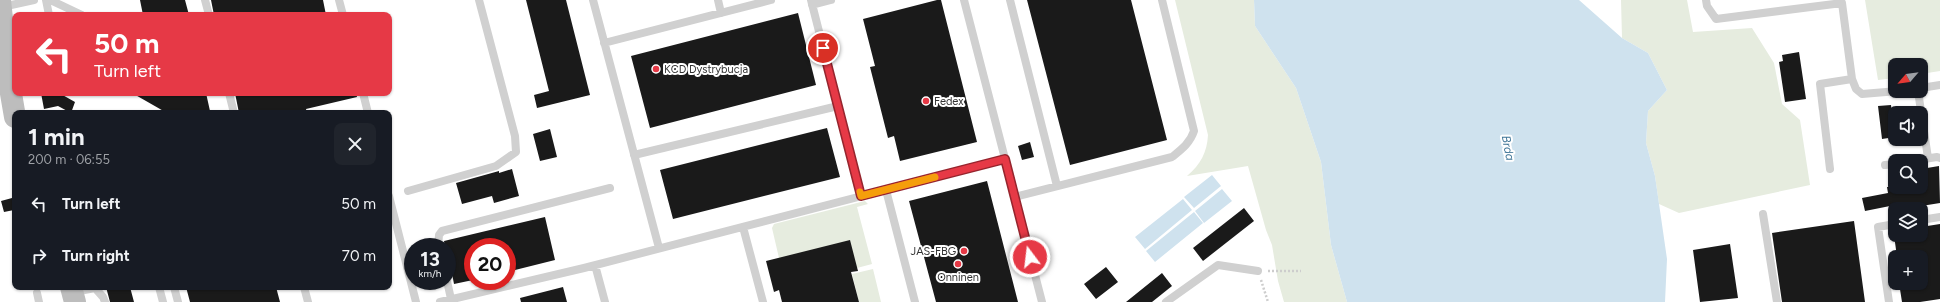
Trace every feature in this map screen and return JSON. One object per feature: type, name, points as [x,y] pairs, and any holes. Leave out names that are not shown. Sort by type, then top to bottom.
[{"type":"street","points":[[1,4],[8,76],[14,110]]},
{"type":"lane","points":[[1,4],[34,0]]},
{"type":"lane","points":[[46,0],[48,12]]},
{"type":"lane","points":[[50,0],[76,12]]},
{"type":"lane","points":[[205,0],[208,12]]},
{"type":"lane","points":[[339,0],[342,12]]},
{"type":"lane","points":[[408,191],[496,166],[516,152],[515,136],[479,0]]},
{"type":"lane","points":[[593,0],[659,248]]},
{"type":"lane","points":[[718,0],[721,13]]},
{"type":"lane","points":[[604,43],[771,0]]},
{"type":"lane","points":[[831,0],[811,2],[861,196]]},
{"type":"lane","points":[[964,0],[1042,302]]},
{"type":"lane","points":[[1010,0],[1057,186]]},
{"type":"lane","points":[[1015,197],[1172,157],[1192,138],[1194,131],[1162,0]]},
{"type":"lane","points":[[1706,0],[1707,6],[1716,19],[1841,1],[1852,79],[1856,89],[1862,94],[1888,92]]},
{"type":"lane","points":[[1830,170],[1820,84],[1852,79]]},
{"type":"lane","points":[[1928,87],[1940,85]]},
{"type":"lane","points":[[230,96],[233,110]]},
{"type":"lane","points":[[364,96],[367,110]]},
{"type":"lane","points":[[1919,98],[1927,154]]},
{"type":"lane","points":[[634,155],[838,106]]},
{"type":"lane","points":[[1928,158],[1940,158]]},
{"type":"lane","points":[[440,302],[595,265],[1005,159]]},
{"type":"lane","points":[[439,238],[442,231],[610,188]]},
{"type":"lane","points":[[886,190],[915,302]]},
{"type":"lane","points":[[392,208],[416,302]]},
{"type":"lane","points":[[1763,214],[1777,302]]},
{"type":"lane","points":[[1928,219],[1940,217]]},
{"type":"lane","points":[[1888,225],[1878,227],[1889,302]]},
{"type":"lane","points":[[743,226],[764,302]]},
{"type":"lane","points":[[595,265],[605,302]]},
{"type":"lane","points":[[1166,302],[1218,265],[1258,271]]},
{"type":"lane","points":[[73,294],[88,290]]},
{"type":"lane","points":[[97,290],[104,297],[105,302]]},
{"type":"lane","points":[[160,290],[163,302]]},
{"type":"lane","points":[[175,290],[178,302]]},
{"type":"lane","points":[[305,290],[308,302]]},
{"type":"lane","points":[[449,290],[451,299]]},
{"type":"lane","points":[[37,293],[39,302]]},
{"type":"path","points":[[1268,302],[1258,271],[1302,271]]},
{"type":"shaded area","points":[[1175,0],[1254,0],[1255,26],[1296,88],[1321,162],[1331,245],[1347,302],[1284,302],[1278,281],[1272,245],[1266,230],[1248,166],[1187,176],[1200,162],[1205,152],[1208,135]]},
{"type":"shaded area","points":[[1621,0],[1687,0],[1693,32],[1752,28],[1774,63],[1782,104],[1800,120],[1810,185],[1679,213],[1659,204],[1655,176],[1646,143],[1648,111],[1667,90],[1648,53],[1622,38]]},
{"type":"shaded area","points":[[1865,0],[1940,0],[1940,71],[1928,73],[1928,58],[1888,58],[1888,79],[1878,80]]},
{"type":"shaded area","points":[[865,201],[868,204],[857,207],[872,264],[857,268],[779,258],[772,228],[774,224]]},
{"type":"shaded area","points":[[873,269],[881,302],[859,302],[852,274]]},
{"type":"water","name":"Brda","points":[[1254,0],[1579,0],[1622,38],[1648,53],[1667,90],[1648,111],[1646,143],[1655,176],[1667,259],[1665,302],[1347,302],[1331,245],[1321,162],[1296,88],[1255,26]]},
{"type":"water","points":[[1212,175],[1221,186],[1194,208],[1184,197]]},
{"type":"water","points":[[1222,189],[1232,201],[1204,223],[1195,211]]},
{"type":"water","points":[[1183,199],[1192,210],[1145,249],[1135,237]]},
{"type":"water","points":[[1194,212],[1203,223],[1155,262],[1146,251]]},
{"type":"building","points":[[140,0],[185,0],[188,12],[142,12]]},
{"type":"building","points":[[211,0],[323,0],[325,12],[213,12]]},
{"type":"building","points":[[526,0],[566,0],[590,95],[537,108],[534,95],[549,91]]},
{"type":"building","name":"Fedex","points":[[941,0],[977,142],[900,161],[894,136],[888,138],[870,67],[875,66],[863,19]]},
{"type":"building","points":[[1027,0],[1131,0],[1167,140],[1070,165]]},
{"type":"building","points":[[798,13],[816,85],[650,128],[631,56]]},
{"type":"building","points":[[1799,52],[1806,99],[1785,102],[1779,62],[1783,61],[1782,55]]},
{"type":"building","points":[[42,96],[64,96],[75,102],[72,110],[65,110],[58,106],[44,109]]},
{"type":"building","points":[[137,96],[207,96],[210,110],[162,110]]},
{"type":"building","points":[[236,96],[357,97],[306,110],[238,110]]},
{"type":"building","points":[[1891,105],[1888,106],[1888,138],[1882,139],[1878,106]]},
{"type":"building","points":[[827,128],[840,177],[673,219],[660,170]]},
{"type":"building","points":[[550,129],[557,157],[540,161],[533,134]]},
{"type":"building","points":[[1030,142],[1034,157],[1022,160],[1018,146]]},
{"type":"building","points":[[1939,166],[1940,203],[1928,205],[1928,202],[1888,202],[1888,206],[1865,211],[1862,198],[1888,193],[1928,194],[1928,168]]},
{"type":"building","points":[[512,169],[519,196],[494,203],[492,196],[462,204],[456,183],[499,171],[499,173]]},
{"type":"building","name":"JAS-FBG","points":[[987,181],[1018,302],[936,302],[909,201]]},
{"type":"building","points":[[12,198],[12,210],[4,212],[1,201]]},
{"type":"building","points":[[1244,208],[1254,221],[1203,261],[1193,248]]},
{"type":"building","points":[[545,217],[555,260],[516,270],[516,238],[464,238],[464,282],[456,284],[456,238]]},
{"type":"building","points":[[1854,221],[1865,302],[1782,302],[1772,233]]},
{"type":"building","points":[[1940,224],[1940,299],[1920,302],[1902,302],[1900,290],[1928,290],[1928,250],[1896,250],[1895,242],[1928,242],[1928,226]]},
{"type":"building","points":[[850,240],[858,271],[851,272],[859,302],[782,302],[779,290],[774,292],[766,261]]},
{"type":"building","points":[[1730,244],[1738,298],[1700,302],[1693,250]]},
{"type":"building","points":[[1106,267],[1118,282],[1096,299],[1084,284]]},
{"type":"building","points":[[1162,273],[1172,286],[1152,302],[1126,302]]},
{"type":"building","points":[[563,287],[567,302],[521,302],[520,298]]},
{"type":"building","points":[[107,290],[131,290],[134,302],[110,302]]},
{"type":"building","points":[[187,290],[277,290],[280,302],[190,302]]},
{"type":"slow traffic","points":[[860,192],[861,196],[935,177]]},
{"type":"place","name":"KCD Dystrybucja","points":[[656,69]]},
{"type":"place","name":"Fedex","points":[[926,101]]},
{"type":"place","name":"JAS-FBG","points":[[964,251]]},
{"type":"place","name":"Onninen","points":[[958,264]]},
{"type":"route","points":[[823,48],[861,196],[1005,159],[1030,257]]}]
